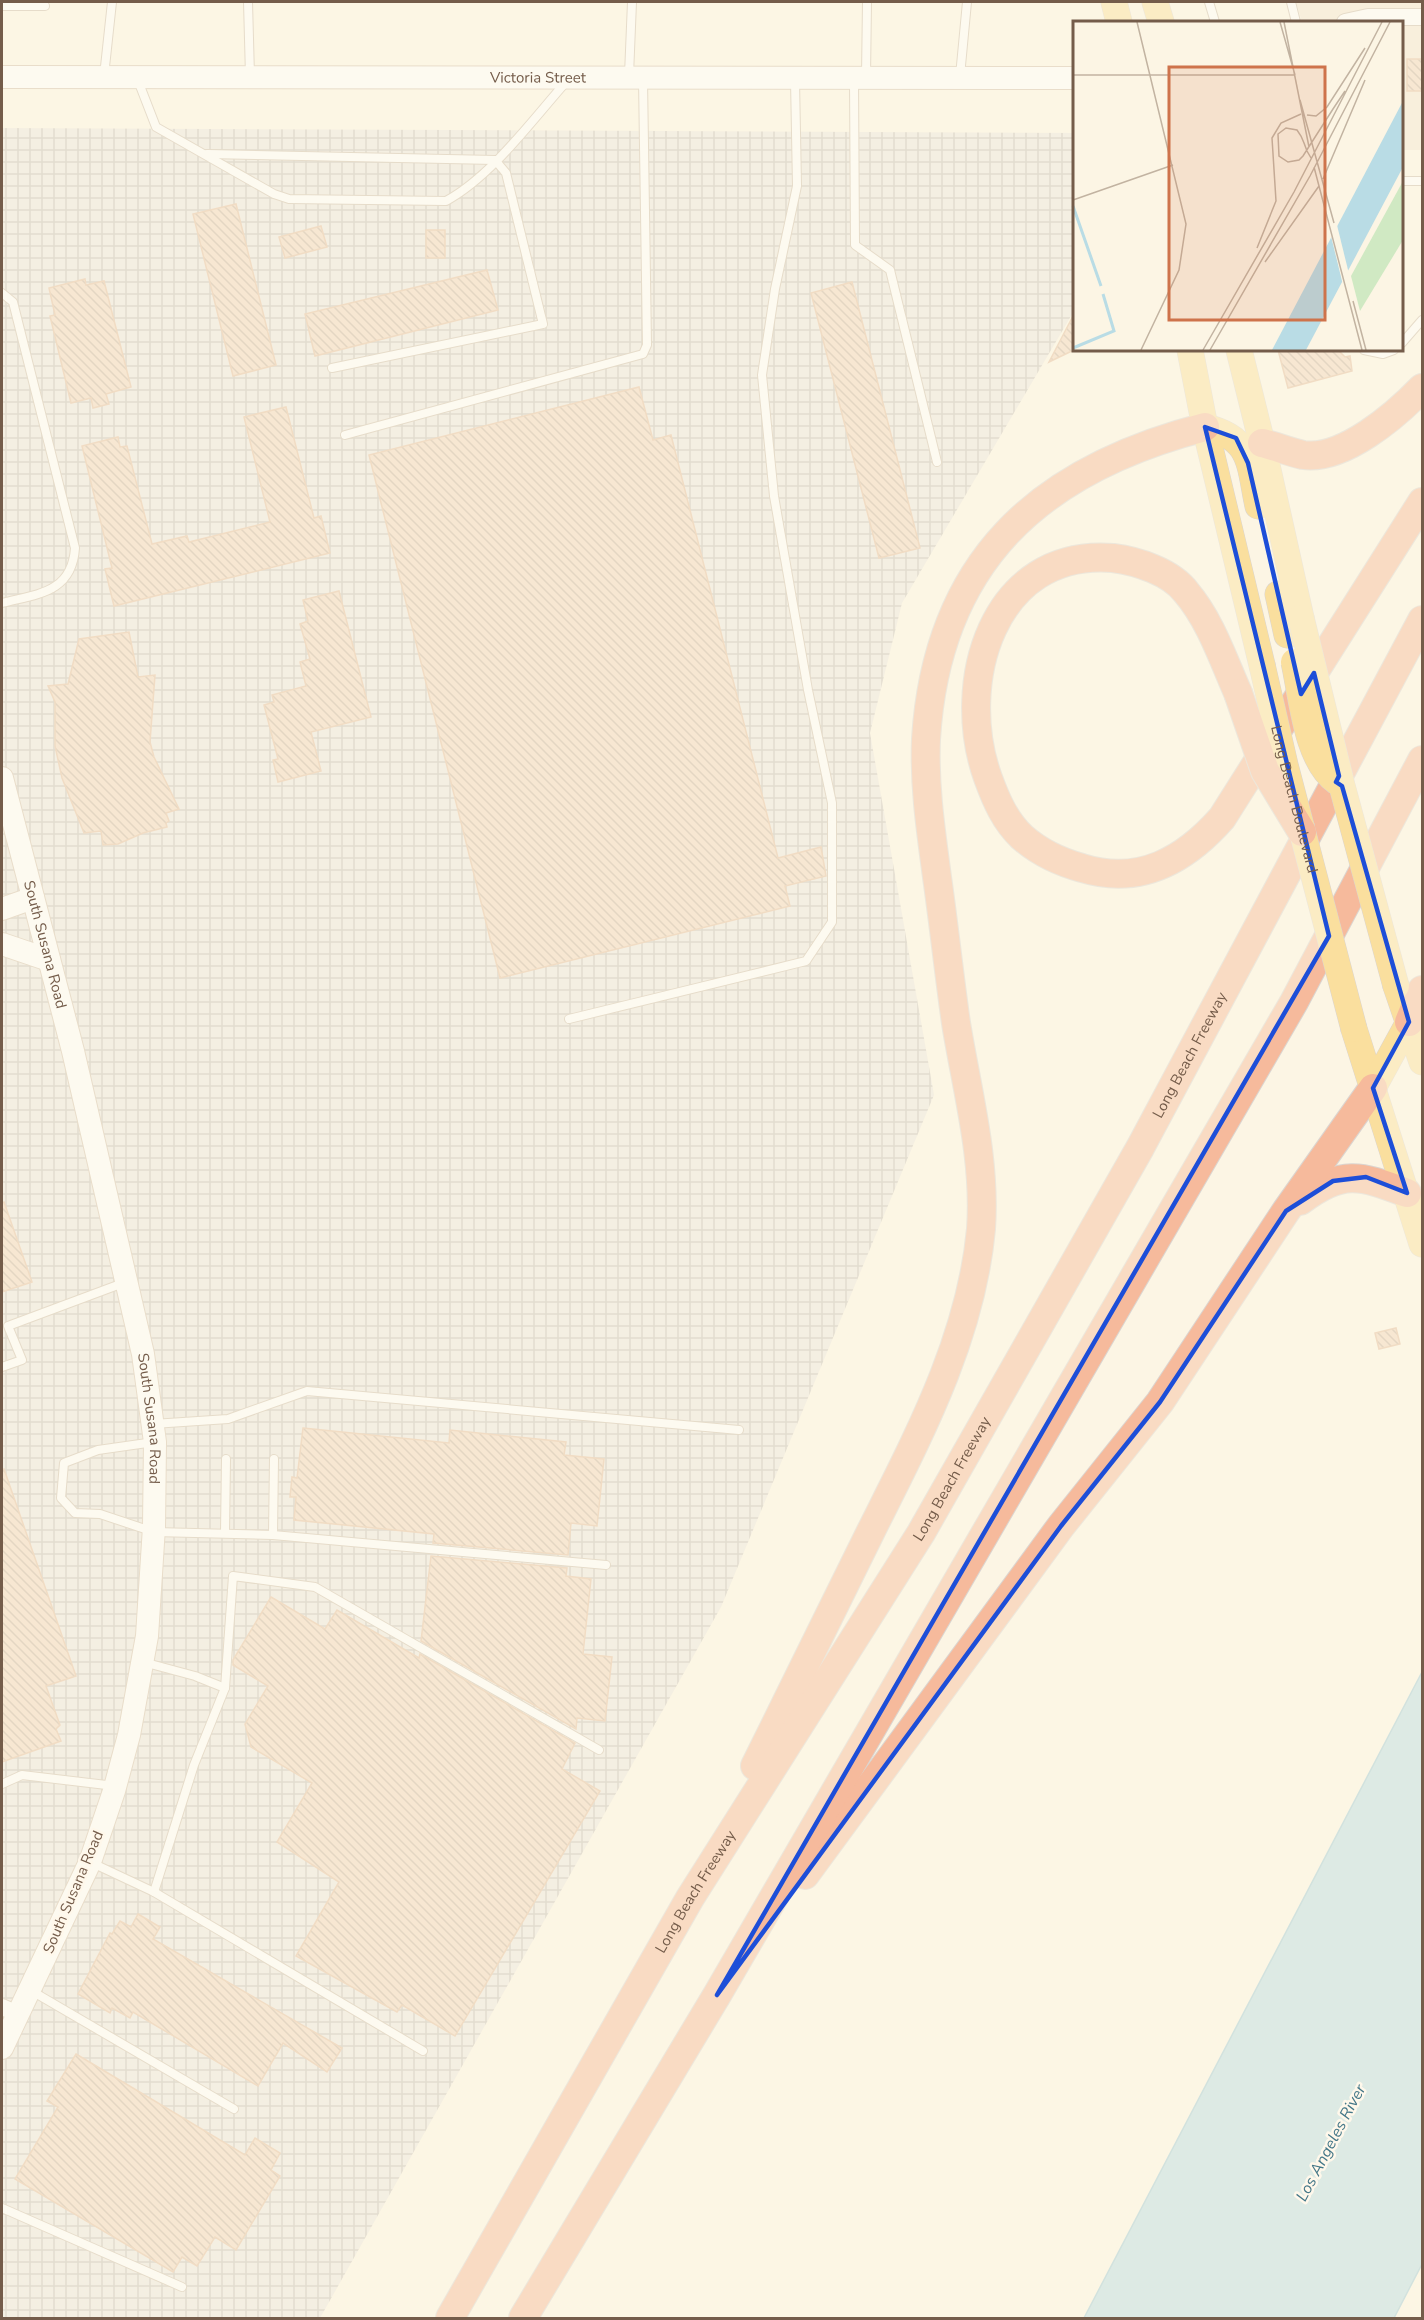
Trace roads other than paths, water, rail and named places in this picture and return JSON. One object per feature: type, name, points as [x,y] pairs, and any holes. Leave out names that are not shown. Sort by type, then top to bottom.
[{"type":"highway","points":[[1262,442],[1304,455],[1326,453],[1349,445],[1383,423],[1422,388]]},
{"type":"highway","points":[[690,1898],[922,1428],[954,1355],[969,1296],[981,1230],[981,1180],[975,1124],[955,1012],[926,789],[926,741],[931,691],[955,607],[974,572],[999,540],[1051,493],[1126,454],[1205,428]]},
{"type":"highway","points":[[1302,832],[1265,771],[1238,693],[1208,627],[1186,591],[1167,576],[1124,559],[1097,557],[1073,559],[1051,567],[1013,595],[999,614],[989,636],[977,686],[974,712],[977,739],[993,794],[1005,818],[1022,837],[1042,851],[1090,871],[1116,873],[1145,871],[1169,863],[1188,851],[1222,818],[1422,502]]},
{"type":"highway","name":"Long Beach Freeway","points":[[450,2319],[690,1898],[927,1523],[1140,1148],[1422,620]]},
{"type":"highway","points":[[523,2319],[717,1995],[1294,1002],[1422,760]]},
{"type":"highway","points":[[1408,1022],[1409,988]]},
{"type":"highway","points":[[717,1995],[1061,1526],[1160,1402],[1286,1211],[1373,1089]]},
{"type":"highway","points":[[1286,1211],[1333,1181],[1366,1178],[1407,1193]]},
{"type":"main road","points":[[1114,2],[1119,21]]},
{"type":"main road","points":[[1155,2],[1161,21]]},
{"type":"main road","name":"Long Beach Boulevard","points":[[1190,351],[1205,428],[1302,832],[1354,1029],[1422,1244]]},
{"type":"main road","points":[[1239,351],[1262,442],[1294,626]]},
{"type":"main road","points":[[1205,428],[1236,438],[1243,447],[1342,786],[1409,988]]},
{"type":"main road","points":[[1408,1022],[1422,1062]]},
{"type":"main road","points":[[1373,1089],[1408,1022]]},
{"type":"street","points":[[1350,21],[1368,17],[1422,17]]},
{"type":"street","name":"Victoria Street","points":[[2,77],[1073,78]]},
{"type":"street","name":"South Susana Road","points":[[2,778],[73,1051],[143,1354],[153,1433],[154,1532],[147,1636],[129,1735],[115,1786],[90,1862],[30,1990],[10,2010],[2,2048]]},
{"type":"street","points":[[2,909],[33,898]]},
{"type":"street","points":[[2,944],[49,960]]},
{"type":"lane","points":[[104,77],[112,2]]},
{"type":"lane","points":[[248,2],[250,78]]},
{"type":"lane","points":[[345,435],[643,354],[647,345],[632,2]]},
{"type":"lane","points":[[867,2],[860,79],[855,245],[890,270],[937,462]]},
{"type":"lane","points":[[960,79],[968,2]]},
{"type":"lane","points":[[1209,2],[1215,21]]},
{"type":"lane","points":[[1291,2],[1296,21]]},
{"type":"lane","points":[[2,6],[45,6]]},
{"type":"lane","points":[[137,77],[156,127],[274,194],[289,200],[446,201],[463,192],[569,79]]},
{"type":"lane","points":[[569,1019],[806,961],[832,922],[832,803],[808,690],[774,496],[762,375],[775,290],[797,186],[795,79]]},
{"type":"lane","points":[[207,154],[495,159]]},
{"type":"lane","points":[[332,368],[543,324],[506,173],[495,159]]},
{"type":"lane","points":[[1403,181],[1422,183]]},
{"type":"lane","points":[[2,293],[14,302],[75,548],[74,562],[65,580],[39,594],[2,603]]},
{"type":"lane","points":[[1403,342],[1422,320]]},
{"type":"lane","points":[[1369,351],[1383,354],[1391,351]]},
{"type":"lane","points":[[2,1367],[22,1360],[8,1326],[126,1282]]},
{"type":"lane","points":[[606,1565],[273,1535],[154,1532],[100,1514],[75,1512],[61,1498],[64,1463],[153,1433],[228,1419],[307,1391],[739,1430]]},
{"type":"lane","points":[[225,1533],[226,1459]]},
{"type":"lane","points":[[273,1535],[274,1459]]},
{"type":"lane","points":[[154,1892],[194,1765],[225,1688],[233,1576],[315,1587],[599,1750]]},
{"type":"lane","points":[[143,1662],[195,1676],[225,1688]]},
{"type":"lane","points":[[2,1784],[22,1775],[115,1786]]},
{"type":"lane","points":[[90,1862],[154,1892],[423,2051]]},
{"type":"lane","points":[[30,1990],[234,2109]]},
{"type":"lane","points":[[2,2208],[182,2287]]},
{"type":"water","name":"Los Angeles River","points":[[1422,1672],[1422,2264],[1394,2318],[1084,2318]]}]
